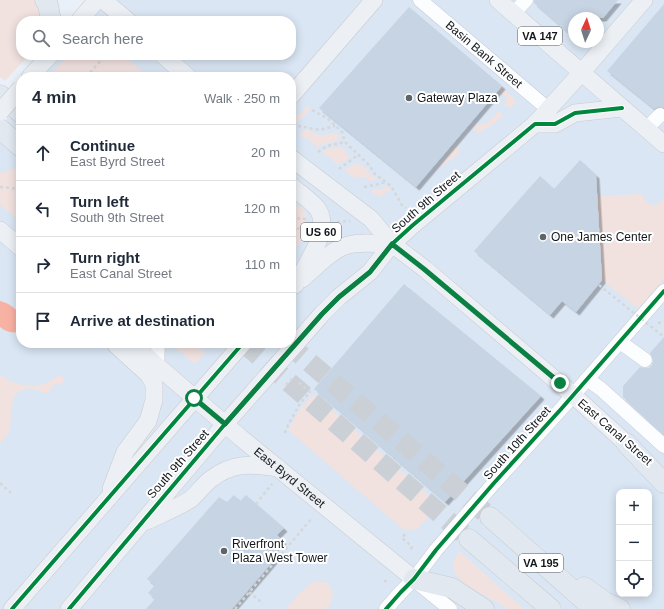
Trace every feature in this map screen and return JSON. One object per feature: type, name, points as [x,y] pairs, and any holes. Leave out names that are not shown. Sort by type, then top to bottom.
[{"type":"highway","points":[[45,0],[48,5],[50,16]]},
{"type":"highway","points":[[0,95],[16,109]]},
{"type":"highway","points":[[0,129],[16,143]]},
{"type":"highway","points":[[626,443],[664,483]]},
{"type":"highway","name":"VA 195","points":[[490,517],[594,609]]},
{"type":"highway","points":[[512,538],[605,602],[620,609]]},
{"type":"highway","name":"VA 195","points":[[470,539],[551,609]]},
{"type":"highway","points":[[414,579],[452,588],[484,609]]},
{"type":"main road","points":[[83,16],[97,0]]},
{"type":"main road","points":[[103,0],[122,16]]},
{"type":"main road","points":[[296,90],[374,0]]},
{"type":"main road","name":"VA 147","points":[[498,0],[582,72]]},
{"type":"main road","name":"South 9th Street","points":[[296,343],[339,297],[370,272],[392,244],[535,124],[644,0]]},
{"type":"main road","points":[[35,72],[45,60]]},
{"type":"main road","points":[[169,60],[182,72]]},
{"type":"main road","points":[[582,72],[664,144]]},
{"type":"main road","points":[[0,112],[16,94]]},
{"type":"main road","points":[[535,124],[555,124],[575,113],[622,108]]},
{"type":"main road","name":"East Canal Street","points":[[296,162],[371,219],[392,244],[424,269],[573,395],[626,443]]},
{"type":"main road","name":"US 60","points":[[296,190],[318,210],[322,223],[320,240],[296,279]]},
{"type":"main road","points":[[0,230],[16,244]]},
{"type":"main road","name":"South 9th Street","points":[[296,282],[343,246],[392,244]]},
{"type":"main road","points":[[106,500],[125,452],[148,421],[154,400],[154,384],[149,375],[119,348]]},
{"type":"main road","name":"East Byrd Street","points":[[137,348],[225,424],[414,579]]},
{"type":"main road","points":[[12,609],[239,348]]},
{"type":"main road","name":"South 9th Street","points":[[68,609],[225,424],[292,348]]},
{"type":"main road","points":[[139,525],[190,499],[211,479],[238,465],[278,468]]},
{"type":"street","name":"Basin Bank Street","points":[[420,0],[548,109]]},
{"type":"street","points":[[513,14],[526,0]]},
{"type":"street","points":[[646,129],[660,115]]},
{"type":"street","name":"South 10th Street","points":[[386,609],[400,592],[414,579],[436,550],[494,482],[664,291]]},
{"type":"street","points":[[620,342],[645,360]]},
{"type":"street","points":[[157,366],[158,348]]},
{"type":"street","points":[[587,379],[601,389],[664,446]]},
{"type":"street","name":"East Canal Street","points":[[626,443],[664,474]]},
{"type":"street","name":"East Byrd Street","points":[[414,579],[450,609]]},
{"type":"path","points":[[91,72],[101,60]]},
{"type":"path","points":[[312,110],[327,118],[342,132],[345,142],[369,165],[375,174],[392,186],[402,205],[406,208]]},
{"type":"path","points":[[298,126],[320,130],[335,126]]},
{"type":"path","points":[[318,152],[327,146],[345,142]]},
{"type":"path","points":[[339,169],[358,155]]},
{"type":"path","points":[[364,187],[385,182]]},
{"type":"path","points":[[0,187],[16,189]]},
{"type":"path","points":[[296,219],[309,219]]},
{"type":"path","points":[[332,222],[353,221]]},
{"type":"path","points":[[296,229],[309,229]]},
{"type":"path","points":[[599,285],[664,337]]},
{"type":"path","points":[[658,323],[664,322]]},
{"type":"path","points":[[286,385],[292,378]]},
{"type":"path","points":[[285,433],[299,405],[310,392],[297,381]]},
{"type":"path","points":[[0,484],[13,495]]},
{"type":"path","points":[[256,504],[272,484]]},
{"type":"path","points":[[235,609],[312,518]]},
{"type":"path","points":[[405,534],[402,538],[412,547],[410,550]]},
{"type":"path","points":[[249,592],[263,604]]},
{"type":"shaded area","points":[[0,0],[37,0],[40,16],[16,16],[16,60],[24,60],[5,81],[0,77]]},
{"type":"shaded area","points":[[108,0],[664,0],[664,609],[0,609],[0,127],[16,108],[16,348],[296,348],[296,72],[46,72],[57,60],[296,60],[296,16],[94,16]]},
{"type":"shaded area","points":[[64,60],[129,60],[143,72],[52,72]]},
{"type":"shaded area","points":[[501,87],[516,100],[516,103],[510,108],[504,105],[507,99],[499,89]]},
{"type":"shaded area","points":[[307,106],[311,108],[300,121],[296,122],[296,115],[299,115]]},
{"type":"shaded area","points":[[499,111],[503,115],[491,126],[478,133],[472,128],[476,125],[487,123]]},
{"type":"shaded area","points":[[307,130],[318,135],[334,133],[339,136],[340,139],[318,147],[299,134]]},
{"type":"shaded area","points":[[456,146],[460,150],[456,156],[437,169]]},
{"type":"shaded area","points":[[343,147],[350,158],[337,164],[330,157],[322,153],[323,151],[331,148]]},
{"type":"shaded area","points":[[355,163],[364,166],[370,174],[378,179],[370,181],[365,177],[354,177],[345,171],[346,168],[351,167]]},
{"type":"shaded area","points":[[16,168],[16,218],[0,205],[0,173]]},
{"type":"shaded area","points":[[389,187],[391,189],[390,191],[380,197],[371,192],[372,189]]},
{"type":"shaded area","points":[[642,194],[645,201],[652,205],[659,204],[664,197],[664,279],[638,309],[602,280],[597,196]]},
{"type":"shaded area","points":[[296,204],[306,214],[305,237],[296,247]]},
{"type":"shaded area","points":[[0,301],[12,306],[16,310],[16,332],[10,332],[0,327]]},
{"type":"shaded area","points":[[175,348],[200,348],[205,353],[195,364]]},
{"type":"shaded area","points":[[0,375],[10,381],[22,385],[34,386],[46,383],[59,375],[65,380],[61,385],[56,383],[46,394],[32,389],[23,390],[17,393],[13,399],[9,430],[6,437],[0,443]]},
{"type":"shaded area","points":[[314,394],[432,498],[435,503],[433,511],[416,530],[404,530],[288,430],[301,408]]},
{"type":"shaded area","points":[[459,551],[524,609],[508,609],[465,584],[454,572],[453,562]]},
{"type":"shaded area","points":[[317,581],[328,583],[333,592],[331,603],[326,609],[286,609],[304,589]]},
{"type":"building","points":[[534,0],[618,0],[604,17],[604,12],[568,12],[568,33],[534,3]]},
{"type":"building","points":[[664,4],[664,108],[658,107],[654,109],[607,71]]},
{"type":"building","name":"Gateway Plaza","points":[[409,7],[502,86],[416,187],[319,108]]},
{"type":"building","name":"One James Center","points":[[580,160],[596,175],[602,280],[576,312],[562,301],[550,315],[474,251],[540,176],[554,189]]},
{"type":"building","points":[[404,284],[541,396],[445,502],[314,389]]},
{"type":"building","points":[[664,337],[664,435],[623,397],[623,386],[640,367],[649,368],[652,365],[653,360],[650,353]]},
{"type":"building","name":"Riverfront Plaza West Tower","points":[[234,495],[240,501],[246,495],[284,528],[277,535],[283,541],[274,548],[280,553],[232,609],[146,609],[155,599],[148,593],[155,585],[147,579],[219,497],[227,502]]},
{"type":"tunnel","points":[[250,348],[469,539]]},
{"type":"tunnel","points":[[293,348],[490,517]]},
{"type":"cycle path","points":[[296,343],[339,297],[370,272],[392,244],[535,124],[555,124],[575,113],[622,108]]},
{"type":"cycle path","points":[[386,609],[414,579],[436,550],[494,483],[664,291]]},
{"type":"cycle path","points":[[12,609],[239,348]]},
{"type":"cycle path","points":[[69,609],[225,424],[292,348]]},
{"type":"place","name":"Gateway Plaza","points":[[409,98]]},
{"type":"place","name":"One James Center","points":[[543,237]]},
{"type":"place","name":"Riverfront Plaza West Tower","points":[[224,551]]},
{"type":"route","points":[[194,398],[225,424],[322,314],[339,297],[370,272],[392,244],[560,383]]}]
